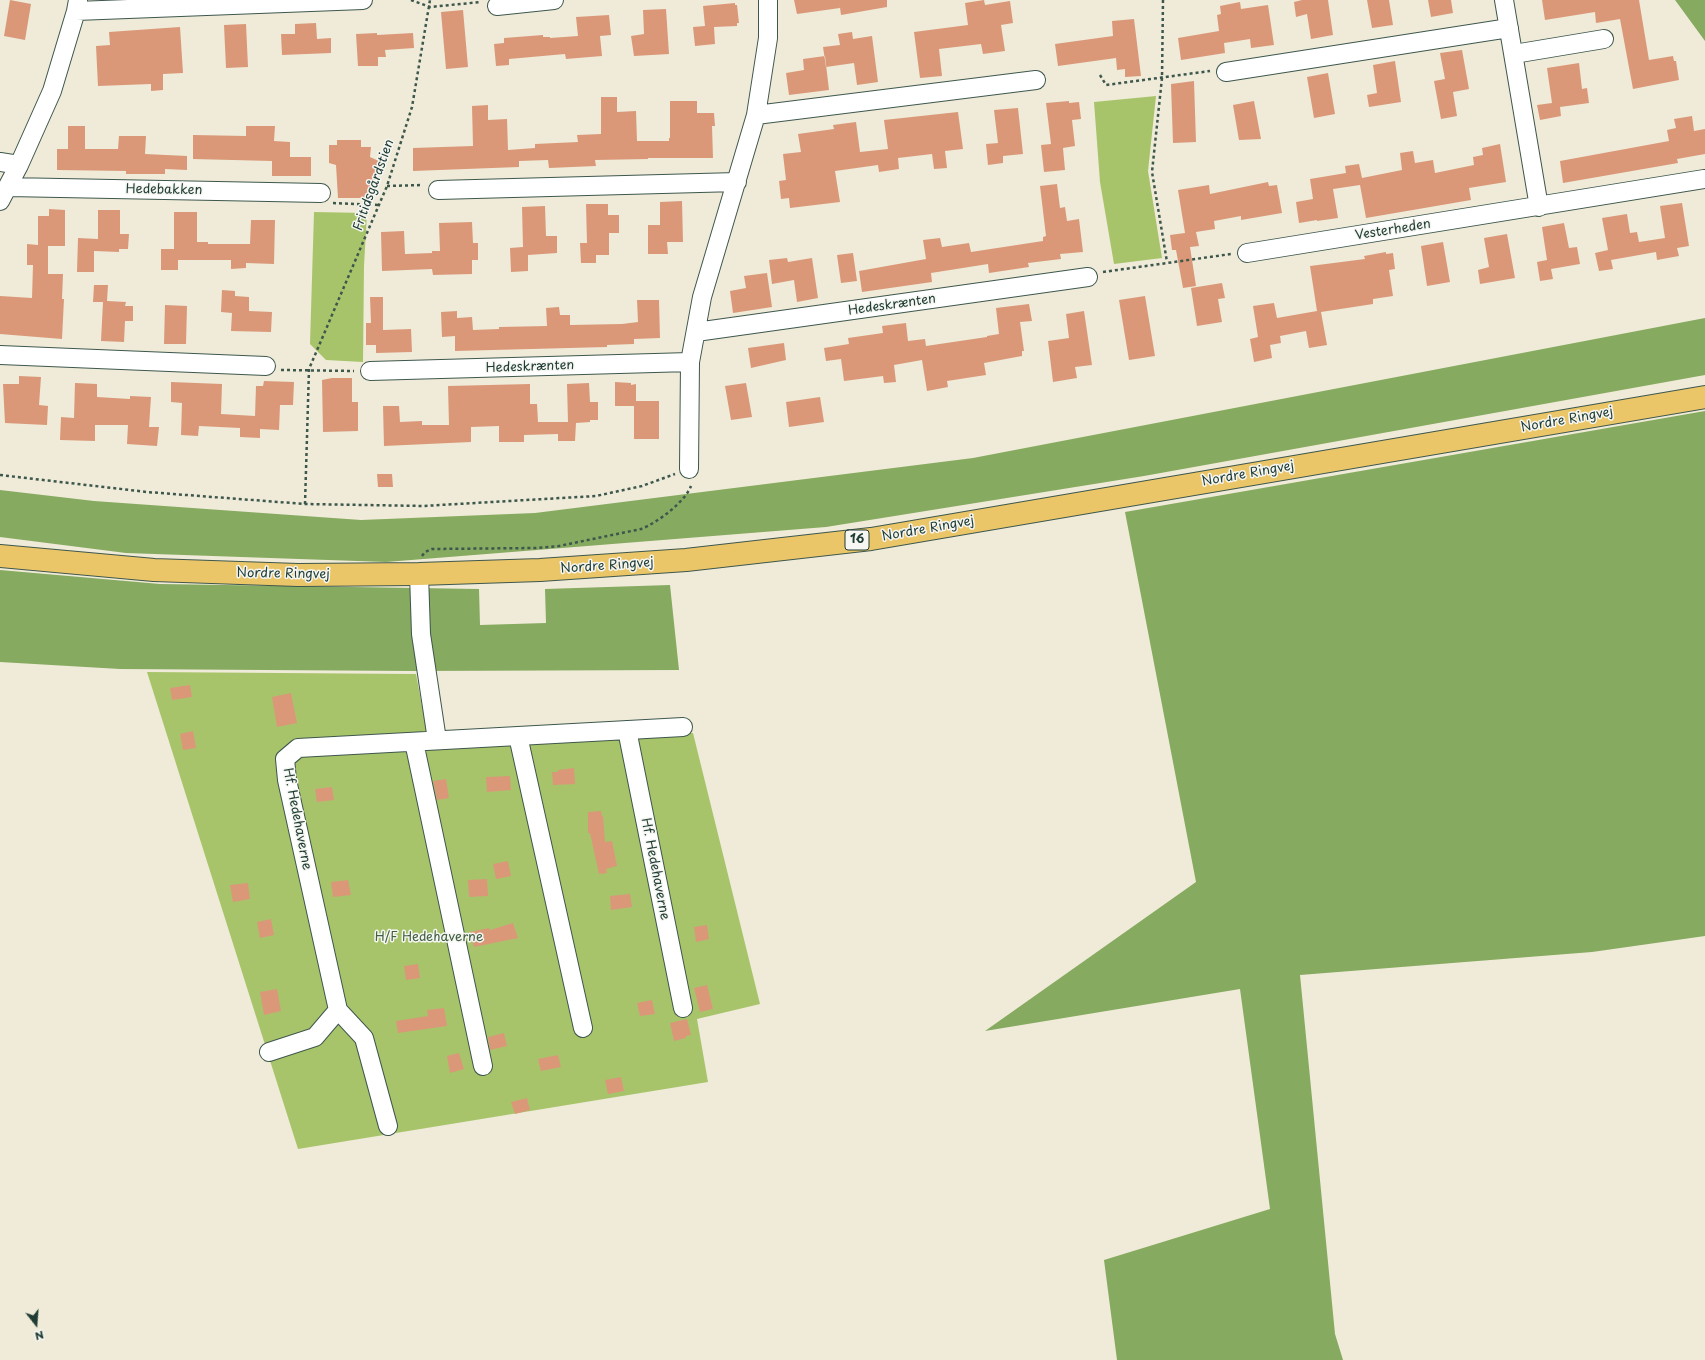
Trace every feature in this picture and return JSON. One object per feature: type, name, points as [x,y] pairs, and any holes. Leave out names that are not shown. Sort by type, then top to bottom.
[{"type":"main road","name":"Nordre Ringvej","points":[[0,556],[154,570],[298,575],[419,574],[540,570],[686,560],[871,539],[1705,397]]},
{"type":"street","name":"Hedebakken","points":[[321,193],[4,194],[19,165],[52,91],[77,6],[363,0]]},
{"type":"street","points":[[497,6],[554,0]]},
{"type":"street","points":[[690,469],[690,362],[702,297],[756,115],[768,38],[768,0]]},
{"type":"street","points":[[1504,0],[1539,207]]},
{"type":"street","points":[[1226,72],[1509,28]]},
{"type":"street","points":[[1514,54],[1604,39]]},
{"type":"street","points":[[756,115],[1036,80]]},
{"type":"street","points":[[0,162],[19,165]]},
{"type":"street","name":"Vesterheden","points":[[1247,253],[1539,207],[1704,179]]},
{"type":"street","points":[[438,190],[737,182]]},
{"type":"street","name":"Hedeskrænten","points":[[696,332],[1088,277]]},
{"type":"street","points":[[0,355],[266,366]]},
{"type":"street","name":"Hedeskrænten","points":[[370,371],[690,362]]},
{"type":"street","points":[[419,574],[421,634],[437,740]]},
{"type":"street","name":"Hf. Hedehaverne","points":[[338,1010],[287,780],[285,759],[298,748],[683,727]]},
{"type":"street","name":"Hf. Hedehaverne","points":[[627,730],[683,1008]]},
{"type":"street","points":[[518,736],[583,1028]]},
{"type":"street","points":[[414,742],[483,1066]]},
{"type":"street","points":[[269,1052],[315,1036],[338,1010],[364,1038],[388,1126]]},
{"type":"path","points":[[410,0],[430,7],[485,2],[497,6]]},
{"type":"path","name":"Fritidsgårdstien","points":[[309,369],[387,186],[412,107],[430,0]]},
{"type":"path","points":[[1163,0],[1162,78],[1152,172],[1168,262]]},
{"type":"path","points":[[1100,75],[1106,85],[1214,70],[1226,72]]},
{"type":"path","points":[[387,186],[429,185],[438,190]]},
{"type":"path","points":[[321,193],[328,203],[379,205]]},
{"type":"path","points":[[1088,277],[1107,271],[1225,254],[1247,253]]},
{"type":"path","points":[[266,366],[272,370],[309,369],[370,371]]},
{"type":"path","points":[[305,504],[309,369]]},
{"type":"path","points":[[0,475],[147,492],[305,504],[423,506],[596,496],[642,486],[690,469],[691,487],[683,500],[650,526],[559,546],[536,548],[432,549],[422,555],[419,574]]},
{"type":"green space","points":[[1675,0],[1705,0],[1705,41]]},
{"type":"green space","points":[[1156,96],[1148,171],[1162,258],[1114,264],[1100,182],[1094,102]]},
{"type":"green space","points":[[314,212],[367,213],[364,266],[363,362],[326,360],[310,344]]},
{"type":"green space","points":[[1705,318],[1705,375],[1144,476],[826,527],[386,562],[126,553],[0,537],[0,490],[94,501],[361,520],[535,513],[973,458]]},
{"type":"green space","points":[[1705,411],[1705,936],[1592,952],[1300,975],[1335,1334],[1343,1360],[1117,1360],[1104,1260],[1270,1209],[1240,989],[985,1031],[1196,882],[1125,512]]},
{"type":"green space","points":[[0,570],[160,584],[479,589],[480,625],[546,623],[545,589],[670,585],[679,670],[412,671],[120,669],[0,662]]},
{"type":"green space","name":"H/F Hedehaverne","points":[[147,672],[416,674],[430,748],[693,733],[760,1004],[697,1019],[708,1082],[298,1149]]},
{"type":"building","points":[[10,0],[31,4],[25,40],[4,36]]},
{"type":"building","points":[[794,0],[839,0],[840,8],[797,14]]},
{"type":"building","points":[[839,0],[887,0],[887,7],[841,15]]},
{"type":"building","points":[[984,0],[985,5],[1010,1],[1013,23],[1001,25],[1005,51],[983,54],[981,44],[939,49],[942,76],[920,78],[914,32],[968,25],[965,3]]},
{"type":"building","points":[[1302,0],[1328,0],[1333,35],[1311,39],[1307,14],[1296,17],[1294,2]]},
{"type":"building","points":[[1367,0],[1389,0],[1393,25],[1372,28]]},
{"type":"building","points":[[1428,0],[1451,0],[1453,13],[1431,17]]},
{"type":"building","points":[[1542,0],[1639,0],[1649,60],[1673,56],[1674,61],[1676,61],[1679,80],[1633,89],[1620,19],[1596,23],[1595,12],[1545,20]]},
{"type":"building","points":[[1240,2],[1241,9],[1268,5],[1274,45],[1251,48],[1250,39],[1224,43],[1225,53],[1181,60],[1178,38],[1219,31],[1217,15],[1221,14],[1220,6]]},
{"type":"building","points":[[735,3],[735,5],[737,5],[739,23],[737,23],[737,26],[714,27],[715,44],[695,46],[693,27],[705,26],[703,6]]},
{"type":"building","points":[[666,9],[669,54],[634,56],[631,36],[644,34],[643,10]]},
{"type":"building","points":[[463,10],[468,67],[446,69],[441,12]]},
{"type":"building","points":[[609,15],[611,35],[600,36],[602,56],[566,59],[565,54],[509,59],[509,65],[496,66],[494,44],[504,43],[504,38],[543,35],[543,37],[550,38],[578,36],[576,17]]},
{"type":"building","points":[[1134,19],[1141,76],[1125,77],[1125,69],[1117,70],[1116,58],[1058,66],[1055,44],[1113,36],[1112,21]]},
{"type":"building","points":[[316,23],[317,39],[331,38],[331,53],[282,55],[281,34],[295,34],[295,24]]},
{"type":"building","points":[[246,24],[248,67],[226,68],[224,25]]},
{"type":"building","points":[[180,27],[183,73],[163,74],[163,90],[151,91],[151,84],[98,86],[96,46],[110,45],[109,32]]},
{"type":"building","points":[[852,32],[853,39],[872,36],[878,82],[857,85],[854,63],[826,67],[823,47],[840,45],[838,34]]},
{"type":"building","points":[[377,33],[377,35],[413,33],[414,48],[385,50],[386,57],[378,57],[378,66],[358,66],[356,34]]},
{"type":"building","points":[[1462,50],[1469,89],[1453,92],[1457,116],[1441,119],[1434,81],[1445,79],[1440,53]]},
{"type":"building","points":[[825,56],[829,90],[789,95],[786,73],[804,70],[803,59]]},
{"type":"building","points":[[1395,61],[1401,102],[1369,107],[1367,95],[1377,93],[1373,65]]},
{"type":"building","points":[[1579,63],[1582,89],[1587,88],[1589,103],[1560,107],[1561,116],[1540,120],[1537,105],[1552,103],[1547,68]]},
{"type":"building","points":[[1328,73],[1335,114],[1314,118],[1307,77]]},
{"type":"building","points":[[1194,81],[1196,142],[1173,143],[1171,84]]},
{"type":"building","points":[[601,97],[617,97],[617,112],[636,111],[637,141],[669,141],[670,101],[697,101],[697,113],[714,113],[715,126],[712,126],[713,158],[595,160],[596,166],[549,168],[548,160],[519,161],[519,167],[413,171],[413,148],[473,146],[472,106],[488,105],[488,120],[507,119],[508,150],[535,148],[535,144],[578,142],[577,135],[601,134]]},
{"type":"building","points":[[1069,101],[1069,103],[1079,102],[1081,119],[1072,120],[1075,146],[1063,148],[1065,170],[1044,172],[1041,145],[1051,144],[1046,103]]},
{"type":"building","points":[[1254,101],[1261,139],[1239,140],[1233,105]]},
{"type":"building","points":[[1018,108],[1023,154],[1003,156],[1003,163],[988,165],[986,144],[998,143],[994,110]]},
{"type":"building","points":[[958,112],[963,149],[945,151],[947,168],[934,169],[932,154],[898,158],[899,169],[879,172],[878,165],[835,171],[840,202],[790,208],[789,198],[781,199],[779,181],[786,180],[783,154],[801,152],[798,134],[834,129],[833,125],[856,122],[860,152],[888,149],[884,120]]},
{"type":"building","points":[[1692,116],[1694,131],[1705,129],[1705,154],[1677,159],[1678,163],[1563,183],[1560,161],[1669,141],[1667,130],[1676,128],[1674,119]]},
{"type":"building","points":[[68,126],[85,126],[85,149],[118,149],[119,136],[146,136],[145,154],[187,156],[187,170],[165,169],[165,174],[126,174],[126,171],[57,170],[57,149],[68,149]]},
{"type":"building","points":[[246,126],[275,126],[274,141],[290,142],[290,157],[311,157],[311,176],[272,176],[272,161],[193,159],[193,135],[246,136]]},
{"type":"building","points":[[337,140],[361,140],[361,147],[371,147],[370,157],[383,163],[367,198],[338,198],[336,165],[329,163],[329,145],[337,145]]},
{"type":"building","points":[[1500,144],[1506,182],[1469,188],[1471,200],[1366,218],[1360,185],[1333,189],[1338,218],[1299,223],[1296,202],[1313,199],[1310,179],[1346,173],[1345,166],[1359,164],[1362,178],[1402,170],[1400,153],[1413,151],[1415,163],[1433,160],[1435,173],[1474,165],[1473,157],[1483,155],[1482,148]]},
{"type":"building","points":[[1268,182],[1269,186],[1277,185],[1282,213],[1241,220],[1241,216],[1214,221],[1215,229],[1196,232],[1199,246],[1190,247],[1196,286],[1183,288],[1176,250],[1172,250],[1170,235],[1185,233],[1178,190],[1209,185],[1210,194]]},
{"type":"building","points":[[1057,184],[1060,208],[1065,207],[1067,221],[1079,219],[1083,252],[1060,254],[1061,259],[1028,263],[1029,267],[989,273],[988,264],[931,273],[932,282],[862,292],[859,271],[926,259],[923,240],[940,238],[942,247],[969,243],[971,252],[1043,241],[1043,237],[1046,236],[1040,186]]},
{"type":"building","points":[[682,201],[683,242],[667,242],[668,254],[648,254],[648,225],[660,225],[660,202]]},
{"type":"building","points":[[1682,203],[1689,246],[1677,248],[1679,256],[1657,260],[1656,252],[1611,260],[1613,269],[1599,271],[1595,253],[1608,250],[1602,218],[1627,214],[1630,233],[1637,232],[1639,242],[1665,238],[1660,206]]},
{"type":"building","points":[[586,204],[608,204],[608,215],[619,215],[619,233],[609,233],[609,255],[596,255],[596,263],[581,263],[580,243],[587,243]]},
{"type":"building","points":[[545,206],[546,236],[557,236],[557,253],[528,255],[528,271],[511,272],[510,248],[523,247],[522,207]]},
{"type":"building","points":[[49,209],[65,210],[65,246],[48,246],[48,274],[63,274],[62,299],[64,299],[62,339],[0,334],[0,296],[32,298],[33,265],[27,265],[27,244],[38,245],[38,216],[49,216]]},
{"type":"building","points":[[98,210],[120,210],[120,234],[129,234],[128,249],[119,249],[119,252],[94,251],[94,272],[77,272],[78,238],[98,239]]},
{"type":"building","points":[[174,212],[197,212],[197,242],[208,242],[208,244],[250,244],[251,220],[275,220],[274,264],[246,263],[246,268],[231,269],[231,260],[178,260],[178,270],[161,270],[161,249],[174,249]]},
{"type":"building","points":[[472,222],[473,243],[478,243],[478,260],[472,260],[472,274],[433,275],[432,269],[382,271],[381,232],[404,231],[405,254],[432,253],[432,251],[440,251],[439,223]]},
{"type":"building","points":[[1564,223],[1569,248],[1577,247],[1580,264],[1551,269],[1553,279],[1540,281],[1537,262],[1547,260],[1542,227]]},
{"type":"building","points":[[1507,234],[1515,278],[1480,284],[1478,270],[1489,267],[1484,238]]},
{"type":"building","points":[[1443,242],[1450,282],[1427,286],[1421,246]]},
{"type":"building","points":[[1386,252],[1386,254],[1393,253],[1395,269],[1389,270],[1393,296],[1373,299],[1373,304],[1321,312],[1327,345],[1309,348],[1306,331],[1280,336],[1281,343],[1270,345],[1272,358],[1254,362],[1250,339],[1258,337],[1253,306],[1274,303],[1277,318],[1317,311],[1310,266],[1365,259],[1364,256]]},
{"type":"building","points":[[853,253],[857,281],[841,283],[837,255]]},
{"type":"building","points":[[787,258],[788,262],[812,258],[818,298],[797,302],[794,280],[772,284],[769,260]]},
{"type":"building","points":[[767,273],[772,307],[733,313],[730,291],[746,288],[744,276]]},
{"type":"building","points":[[1222,283],[1225,298],[1218,299],[1222,322],[1197,326],[1191,288]]},
{"type":"building","points":[[94,285],[108,285],[107,301],[126,302],[125,306],[133,306],[133,321],[125,321],[124,342],[101,341],[103,302],[93,302]]},
{"type":"building","points":[[222,290],[235,291],[235,296],[249,297],[249,311],[272,312],[271,332],[231,331],[232,313],[221,312]]},
{"type":"building","points":[[1145,296],[1155,356],[1129,360],[1119,300]]},
{"type":"building","points":[[370,297],[383,297],[383,330],[411,329],[412,352],[376,353],[376,345],[366,345],[366,323],[371,323]]},
{"type":"building","points":[[637,300],[659,300],[660,338],[634,339],[634,344],[607,345],[607,347],[455,351],[455,336],[442,337],[441,312],[457,311],[457,318],[472,317],[473,330],[499,329],[499,327],[547,326],[546,308],[559,307],[560,315],[570,315],[570,325],[622,324],[638,322]]},
{"type":"building","points":[[1029,304],[1032,321],[1020,322],[1024,351],[1022,351],[1022,356],[984,363],[986,375],[947,381],[948,387],[927,391],[922,360],[894,365],[896,382],[884,383],[883,376],[844,381],[841,359],[826,361],[824,348],[849,344],[848,338],[883,333],[882,326],[906,323],[908,341],[925,339],[926,346],[999,334],[996,308]]},
{"type":"building","points":[[165,305],[187,306],[186,344],[164,344]]},
{"type":"building","points":[[1084,311],[1092,365],[1075,367],[1077,378],[1053,382],[1048,341],[1069,338],[1066,314]]},
{"type":"building","points":[[784,343],[786,360],[751,368],[748,348]]},
{"type":"building","points":[[19,376],[41,377],[39,405],[48,406],[47,425],[5,423],[3,384],[19,384]]},
{"type":"building","points":[[332,378],[352,378],[352,402],[358,402],[358,431],[323,432],[322,380]]},
{"type":"building","points":[[264,381],[294,382],[293,405],[280,405],[279,430],[260,429],[260,438],[240,437],[240,428],[199,426],[198,436],[181,435],[182,403],[171,402],[171,382],[222,384],[221,414],[255,416],[256,386],[263,386]]},
{"type":"building","points":[[615,382],[631,383],[631,385],[636,384],[636,401],[659,401],[659,439],[634,439],[634,406],[615,406]]},
{"type":"building","points":[[75,383],[97,384],[97,397],[130,399],[130,396],[151,397],[149,427],[159,427],[157,446],[127,444],[128,425],[95,425],[95,441],[60,440],[61,417],[74,418]]},
{"type":"building","points":[[589,383],[590,402],[598,402],[598,420],[576,423],[575,441],[558,441],[558,434],[524,435],[524,442],[499,442],[499,426],[471,427],[471,442],[384,446],[383,406],[399,406],[400,422],[422,421],[422,425],[449,425],[448,386],[530,384],[530,404],[537,404],[538,422],[568,422],[567,384]]},
{"type":"building","points":[[746,383],[752,417],[731,420],[725,386]]},
{"type":"building","points":[[820,397],[824,422],[789,427],[786,402]]},
{"type":"building","points":[[377,474],[392,474],[393,487],[378,487]]},
{"type":"building","points":[[190,685],[192,697],[172,700],[170,688]]},
{"type":"building","points":[[291,693],[297,723],[277,727],[272,697]]},
{"type":"building","points":[[193,731],[196,748],[183,750],[180,734]]},
{"type":"building","points":[[574,768],[575,784],[553,785],[552,772]]},
{"type":"building","points":[[510,776],[511,790],[487,792],[486,777]]},
{"type":"building","points":[[446,779],[449,798],[437,800],[433,781]]},
{"type":"building","points":[[332,787],[334,800],[317,802],[315,789]]},
{"type":"building","points":[[601,811],[603,816],[605,842],[612,841],[617,866],[606,869],[607,873],[599,874],[590,833],[588,833],[588,812]]},
{"type":"building","points":[[508,861],[511,876],[496,879],[493,864]]},
{"type":"building","points":[[487,879],[488,896],[469,897],[468,880]]},
{"type":"building","points":[[348,880],[351,895],[333,897],[331,882]]},
{"type":"building","points":[[248,883],[250,899],[233,902],[230,885]]},
{"type":"building","points":[[630,894],[632,907],[611,910],[610,896]]},
{"type":"building","points":[[271,919],[274,935],[260,938],[257,922]]},
{"type":"building","points":[[513,923],[518,938],[474,947],[470,932],[489,928],[490,930]]},
{"type":"building","points":[[707,925],[709,939],[696,942],[694,927]]},
{"type":"building","points":[[418,964],[420,978],[406,980],[404,966]]},
{"type":"building","points":[[707,985],[713,1009],[700,1012],[694,988]]},
{"type":"building","points":[[277,989],[281,1011],[264,1015],[260,992]]},
{"type":"building","points":[[652,1000],[655,1014],[640,1016],[637,1003]]},
{"type":"building","points":[[444,1008],[447,1026],[398,1033],[396,1021],[428,1016],[427,1010]]},
{"type":"building","points":[[687,1019],[691,1035],[674,1041],[670,1023]]},
{"type":"building","points":[[504,1033],[507,1046],[490,1050],[488,1037]]},
{"type":"building","points":[[459,1053],[464,1069],[450,1073],[447,1056]]},
{"type":"building","points":[[558,1055],[561,1067],[541,1071],[538,1059]]},
{"type":"building","points":[[621,1077],[624,1091],[608,1094],[605,1080]]},
{"type":"building","points":[[527,1098],[530,1110],[515,1114],[511,1102]]}]
